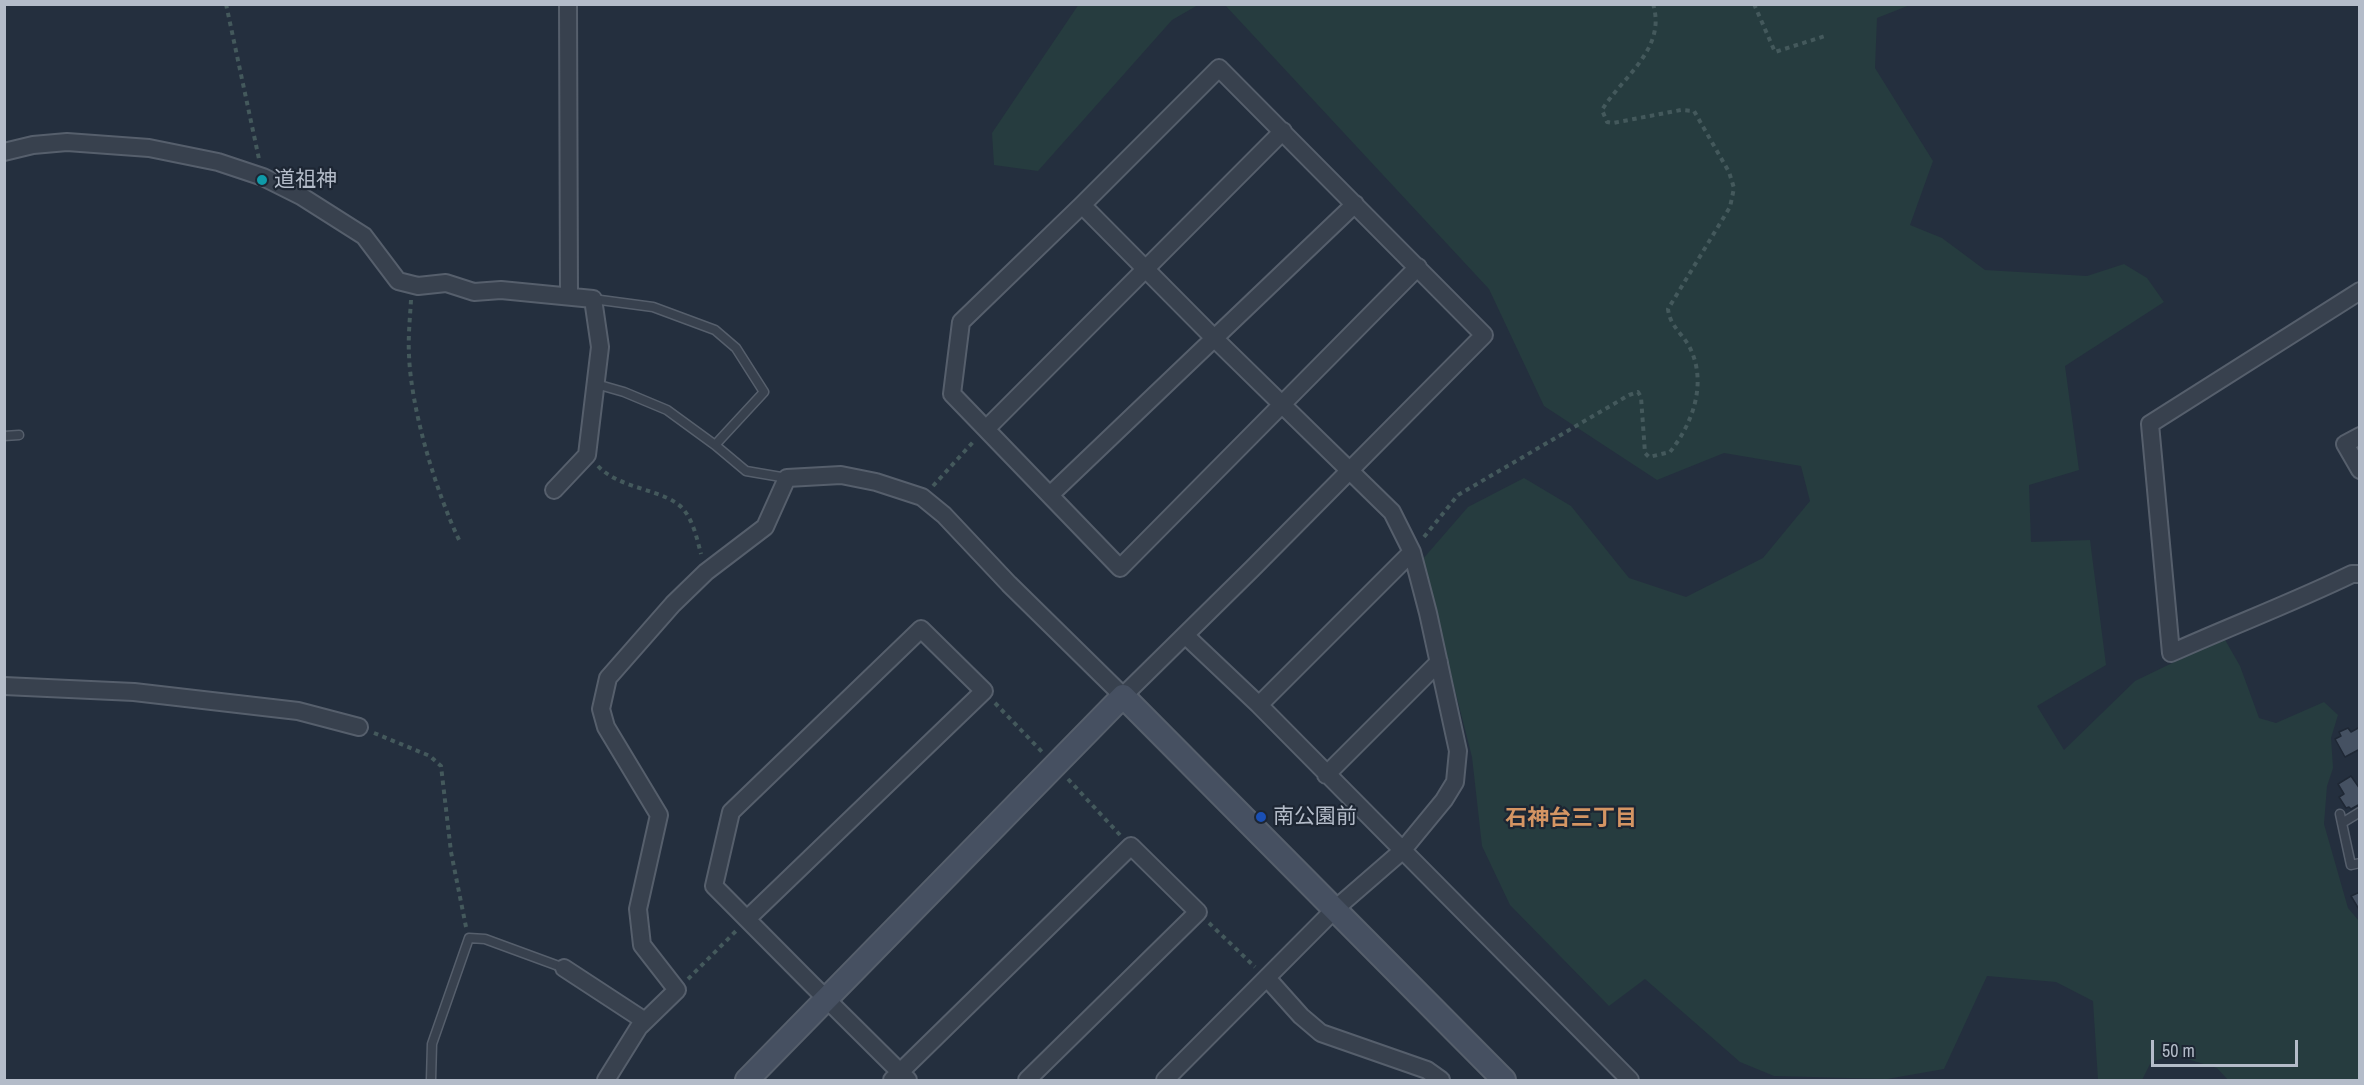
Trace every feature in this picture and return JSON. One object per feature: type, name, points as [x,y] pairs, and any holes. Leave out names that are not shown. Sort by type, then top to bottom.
[{"type":"street","points":[[568,4],[569,295]]},
{"type":"street","points":[[747,1080],[1123,696],[1484,335],[1418,267],[1219,68],[961,322],[952,394],[1120,568],[1418,267]]},
{"type":"street","points":[[986,429],[1283,131]]},
{"type":"street","points":[[4,152],[33,145],[67,142],[149,148],[218,162],[263,177],[301,196],[364,236],[398,281],[418,286],[446,283],[474,292],[501,290],[592,299],[600,347],[587,454],[554,490]]},
{"type":"street","points":[[1050,495],[1355,204]]},
{"type":"street","points":[[1082,205],[1392,512],[1412,552],[1458,751],[1455,782],[1402,851],[1334,910],[1165,1080]]},
{"type":"street","points":[[2360,291],[2150,424],[2171,653],[2245,620],[2305,597],[2352,574],[2360,574]]},
{"type":"street","points":[[2360,436],[2345,444],[2360,470]]},
{"type":"street","points":[[606,1080],[645,1021],[677,990],[642,945],[638,909],[659,815],[606,727],[602,709],[608,678],[673,604],[705,572],[765,527],[788,478],[841,475],[876,482],[922,497],[944,515],[1504,1080]]},
{"type":"street","points":[[1259,705],[1412,552]]},
{"type":"street","points":[[747,919],[984,691],[921,628],[731,812],[714,886],[747,919],[826,998],[900,1078],[1131,846],[1198,912],[1027,1080]]},
{"type":"street","points":[[1185,635],[1259,705],[1630,1080]]},
{"type":"street","points":[[1326,775],[1439,662]]},
{"type":"street","points":[[4,686],[134,692],[298,711],[359,727]]},
{"type":"street","points":[[564,968],[645,1021]]},
{"type":"street","points":[[1267,978],[1301,1016],[1321,1033],[1427,1070],[1441,1080]]},
{"type":"lane","points":[[592,299],[653,307],[715,330],[736,348],[764,392],[715,446]]},
{"type":"lane","points":[[596,384],[624,392],[667,410],[746,471],[788,478]]},
{"type":"lane","points":[[4,436],[19,435]]},
{"type":"lane","points":[[2360,812],[2341,819],[2351,865],[2360,863]]},
{"type":"lane","points":[[431,1080],[432,1044],[469,938],[485,939],[564,968]]},
{"type":"path","points":[[226,4],[263,177]]},
{"type":"path","points":[[1412,552],[1458,495],[1629,394],[1638,392],[1641,397],[1645,453],[1648,457],[1670,452],[1685,431],[1695,409],[1696,374],[1693,358],[1689,346],[1672,324],[1668,309],[1730,207],[1734,188],[1729,172],[1694,111],[1681,110],[1613,123],[1607,122],[1602,110],[1652,45],[1656,20],[1653,4]]},
{"type":"path","points":[[1754,4],[1775,52],[1825,36]]},
{"type":"path","points":[[412,284],[409,355],[419,423],[450,520],[460,542]]},
{"type":"path","points":[[922,497],[986,429]]},
{"type":"path","points":[[587,454],[614,479],[674,502],[684,509],[692,522],[705,572]]},
{"type":"path","points":[[359,727],[430,756],[441,766],[451,852],[469,938]]},
{"type":"path","points":[[1198,912],[1267,978]]},
{"type":"path","points":[[677,990],[747,919]]},
{"type":"green space","points":[[1079,4],[1198,5],[1172,20],[1038,171],[994,165],[992,133]]},
{"type":"green space","points":[[1225,5],[1910,5],[1877,18],[1875,68],[1933,161],[1910,225],[1942,238],[1985,270],[2087,276],[2124,264],[2147,278],[2164,302],[2065,366],[2079,470],[2029,485],[2031,542],[2090,540],[2106,665],[2037,706],[2064,750],[2135,681],[2224,638],[2240,666],[2259,718],[2276,723],[2324,702],[2338,715],[2331,738],[2333,768],[2327,786],[2324,824],[2348,908],[2359,921],[2359,1080],[2228,1080],[2217,1068],[2174,1055],[2151,1062],[2142,1080],[2098,1080],[2093,1001],[2056,982],[1987,976],[1944,1069],[1887,1079],[1774,1076],[1740,1062],[1645,979],[1609,1006],[1510,905],[1482,846],[1472,757],[1422,560],[1468,507],[1524,478],[1571,506],[1629,578],[1686,597],[1763,558],[1810,501],[1801,466],[1724,453],[1657,480],[1544,406],[1489,289]]},
{"type":"building","points":[[2360,727],[2360,749],[2345,757],[2335,739],[2341,736],[2339,732],[2348,728],[2351,732]]},
{"type":"building","points":[[2351,776],[2360,789],[2360,804],[2351,809],[2346,808],[2339,797],[2344,794],[2338,784]]},
{"type":"building","points":[[2360,892],[2360,911],[2351,896]]},
{"type":"place","name":"道祖神","points":[[262,180]]},
{"type":"place","name":"南公園前","points":[[1261,817]]},
{"type":"district","name":"石神台三丁目","points":[[1571,819]]}]
